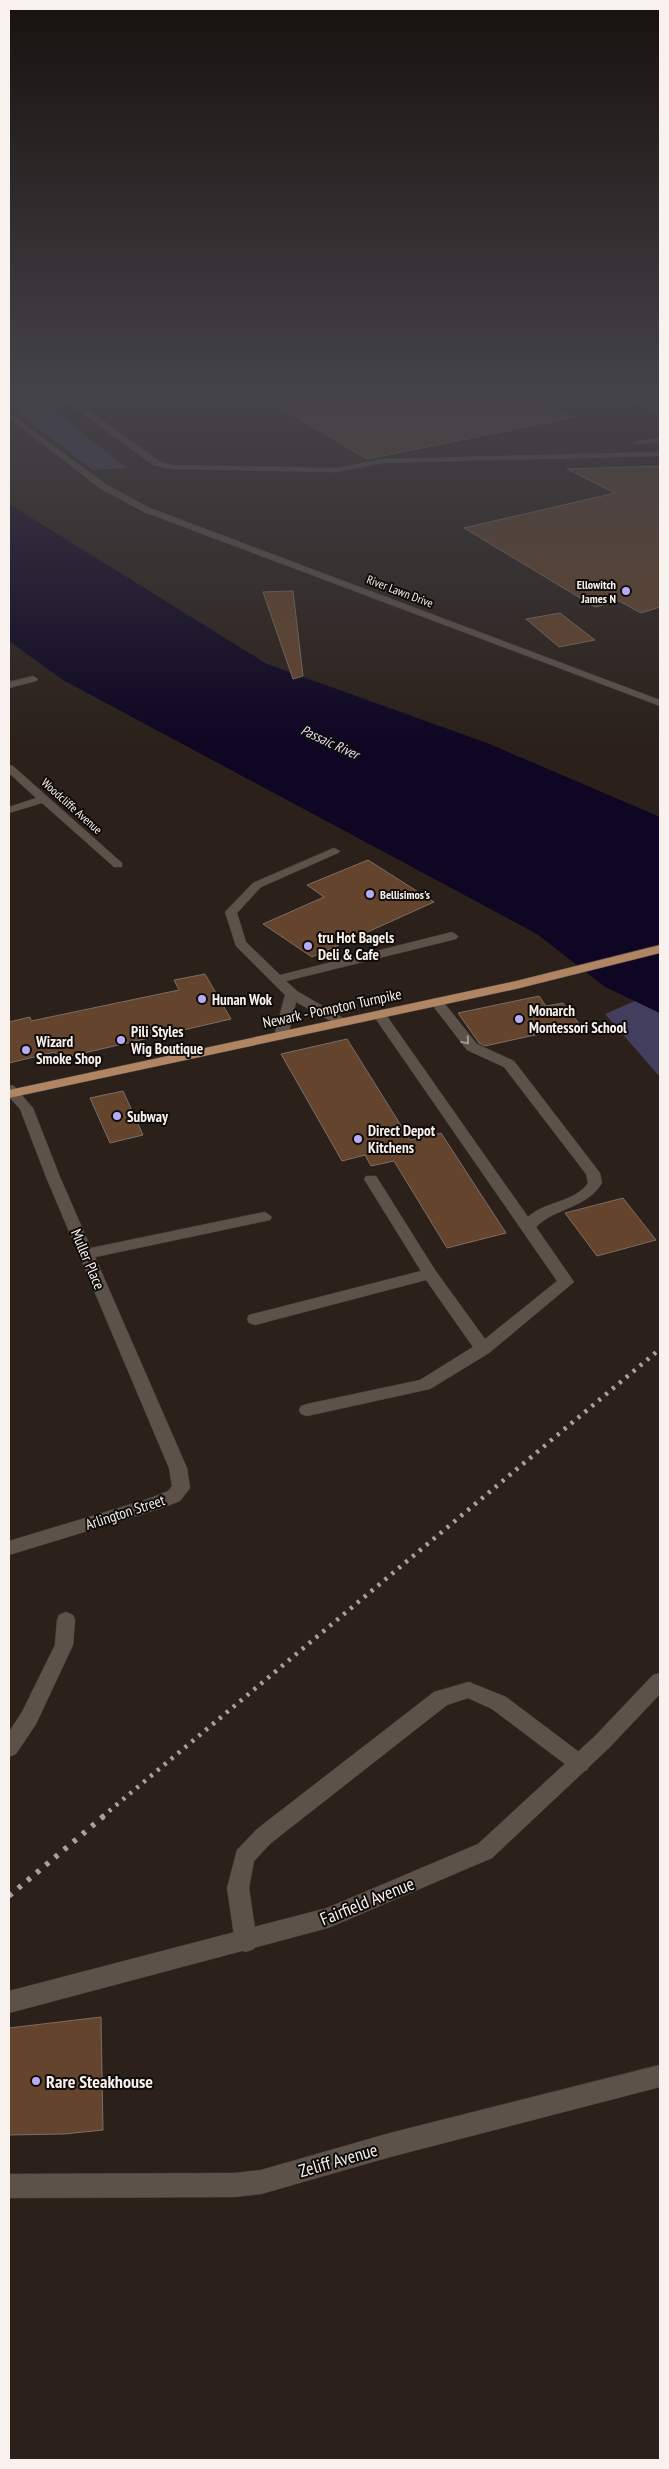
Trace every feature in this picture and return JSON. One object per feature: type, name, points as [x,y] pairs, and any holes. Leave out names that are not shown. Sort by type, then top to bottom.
[{"type":"main road","name":"Newark - Pompton Turnpike","points":[[11,1092],[516,985],[660,949]]},
{"type":"street","name":"River Lawn Drive","points":[[148,510],[660,703]]},
{"type":"street","points":[[9,685],[33,679]]},
{"type":"street","name":"Woodcliffe Avenue","points":[[9,768],[118,865]]},
{"type":"street","points":[[9,810],[44,799]]},
{"type":"street","points":[[334,851],[257,885],[231,912],[240,943],[292,994],[343,1022]]},
{"type":"street","points":[[278,979],[452,936]]},
{"type":"street","points":[[281,1036],[292,994]]},
{"type":"street","points":[[436,1002],[472,1048],[509,1064],[593,1173],[595,1183],[591,1191],[583,1198],[543,1212],[527,1227]]},
{"type":"street","points":[[307,1410],[424,1385],[483,1349],[566,1282],[379,1015]]},
{"type":"street","name":"Muller Place","points":[[11,1092],[26,1108],[163,1433]]},
{"type":"street","points":[[370,1179],[430,1274],[483,1349]]},
{"type":"street","points":[[86,1254],[265,1217]]},
{"type":"street","points":[[255,1320],[430,1274]]},
{"type":"street","name":"Arlington Street","points":[[9,1548],[174,1496],[181,1488],[178,1468],[163,1433]]},
{"type":"street","points":[[9,1748],[29,1718],[64,1645],[66,1620]]},
{"type":"street","name":"Fairfield Avenue","points":[[9,2002],[246,1942],[328,1918],[485,1851],[580,1764],[660,1682]]},
{"type":"street","points":[[246,1942],[238,1888],[244,1857],[264,1836],[441,1698],[469,1690],[499,1703],[580,1764]]},
{"type":"street","name":"Zeliff Avenue","points":[[9,2186],[235,2185],[261,2182],[390,2144],[660,2076]]},
{"type":"shaded area","points":[[635,1001],[660,1013],[660,1077],[605,1014]]},
{"type":"water","name":"Passaic River","points":[[9,510],[19,510],[267,664],[487,743],[660,817],[660,1013],[605,987],[537,934],[63,680],[9,641]]},
{"type":"building","points":[[541,510],[660,510],[660,607],[641,613],[619,601],[595,607],[464,528]]},
{"type":"building","points":[[293,591],[303,676],[293,679],[263,592]]},
{"type":"building","points":[[560,613],[595,640],[559,647],[526,619]]},
{"type":"building","points":[[368,860],[434,902],[312,957],[263,924],[324,897],[307,885]]},
{"type":"building","points":[[205,974],[231,1019],[58,1059],[55,1052],[9,1063],[9,1022],[30,1017],[31,1021],[179,990],[174,980]]},
{"type":"building","name":"Monarch Montessori School","points":[[539,996],[546,1006],[563,1003],[580,1025],[485,1046],[479,1043],[458,1013]]},
{"type":"building","name":"Direct Depot Kitchens","points":[[347,1039],[410,1140],[441,1133],[506,1233],[447,1248],[394,1161],[371,1166],[365,1155],[342,1161],[281,1054]]},
{"type":"building","name":"Subway","points":[[123,1091],[143,1135],[110,1143],[90,1098]]},
{"type":"building","points":[[623,1198],[656,1240],[597,1256],[565,1213]]},
{"type":"building","points":[[101,2017],[103,2130],[64,2134],[9,2135],[9,2028]]},
{"type":"railway","points":[[102,1817],[660,1349]]},
{"type":"railway","points":[[9,1896],[104,1816]]},
{"type":"place","name":"Ellowitch James N","points":[[626,591]]},
{"type":"place","name":"Bellisimos's","points":[[370,894]]},
{"type":"place","name":"tru Hot Bagels Deli & Cafe","points":[[308,946]]},
{"type":"place","name":"Hunan Wok","points":[[202,999]]},
{"type":"place","name":"Monarch Montessori School","points":[[519,1019]]},
{"type":"place","name":"Pili Styles Wig Boutique","points":[[121,1040]]},
{"type":"place","name":"Wizard Smoke Shop","points":[[26,1050]]},
{"type":"place","name":"Subway","points":[[117,1116]]},
{"type":"place","name":"Direct Depot Kitchens","points":[[358,1139]]},
{"type":"place","name":"Rare Steakhouse","points":[[36,2081]]}]
